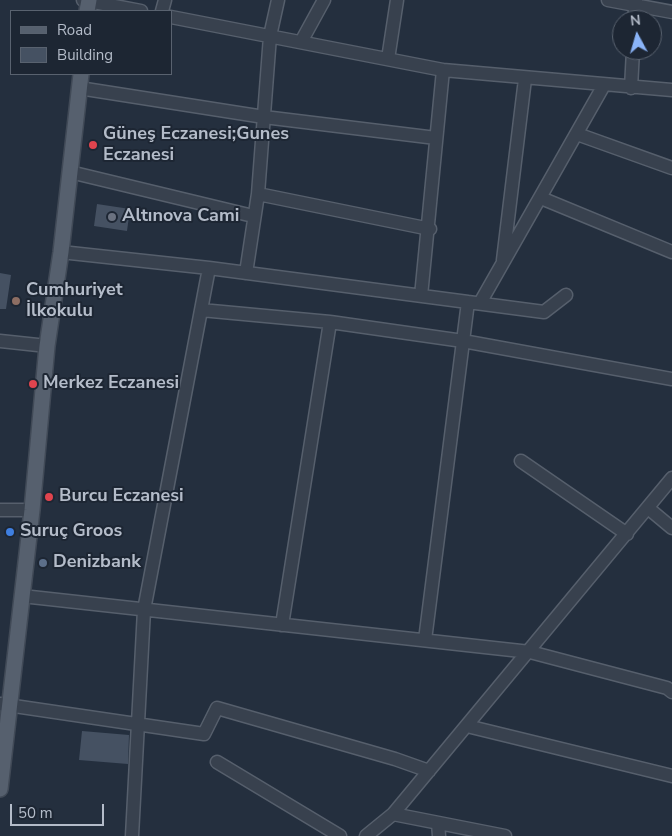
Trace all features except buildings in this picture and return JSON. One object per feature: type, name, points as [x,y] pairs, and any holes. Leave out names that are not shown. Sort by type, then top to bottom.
[{"type":"main road","points":[[0,789],[5,704],[22,596],[47,346],[61,252],[80,81]]},
{"type":"street","points":[[246,273],[253,216],[258,194],[270,36],[278,0]]},
{"type":"street","points":[[301,42],[324,0]]},
{"type":"street","points":[[388,59],[397,0]]},
{"type":"street","points":[[608,0],[636,3],[672,12]]},
{"type":"street","points":[[87,3],[134,10]]},
{"type":"street","points":[[172,17],[443,70],[631,88],[672,90]]},
{"type":"street","points":[[631,88],[632,60]]},
{"type":"street","points":[[422,296],[430,229],[443,70]]},
{"type":"street","points":[[502,268],[525,78]]},
{"type":"street","points":[[80,81],[264,117],[436,138]]},
{"type":"street","points":[[425,640],[463,341],[474,302],[502,268],[604,85]]},
{"type":"street","points":[[577,134],[672,168]]},
{"type":"street","points":[[70,172],[253,216]]},
{"type":"street","points":[[258,194],[430,229]]},
{"type":"street","points":[[541,198],[672,252]]},
{"type":"street","points":[[61,252],[209,268],[544,312],[566,295]]},
{"type":"street","points":[[132,836],[140,725],[144,610],[209,268]]},
{"type":"street","points":[[201,310],[330,322],[463,341],[672,379]]},
{"type":"street","points":[[282,625],[330,322]]},
{"type":"street","points":[[0,341],[47,346]]},
{"type":"street","points":[[521,461],[627,534]]},
{"type":"street","points":[[366,836],[393,814],[429,772],[672,478]]},
{"type":"street","points":[[648,508],[672,528]]},
{"type":"street","points":[[0,510],[32,510]]},
{"type":"street","points":[[22,596],[530,652],[667,688],[672,692]]},
{"type":"street","points":[[5,704],[204,734],[217,708],[395,759],[429,772]]},
{"type":"street","points":[[467,726],[672,776]]},
{"type":"street","points":[[218,762],[340,836]]},
{"type":"street","points":[[393,814],[439,829],[505,836]]},
{"type":"place","name":"Güneş Eczanesi;Gunes Eczanesi","points":[[93,145]]},
{"type":"place","name":"Altınova Cami","points":[[112,217]]},
{"type":"place","name":"Cumhuriyet İlkokulu","points":[[16,301]]},
{"type":"place","name":"Merkez Eczanesi","points":[[33,384]]},
{"type":"place","name":"Burcu Eczanesi","points":[[49,497]]},
{"type":"place","name":"Suruç Groos","points":[[10,532]]},
{"type":"place","name":"Denizbank","points":[[43,563]]}]
